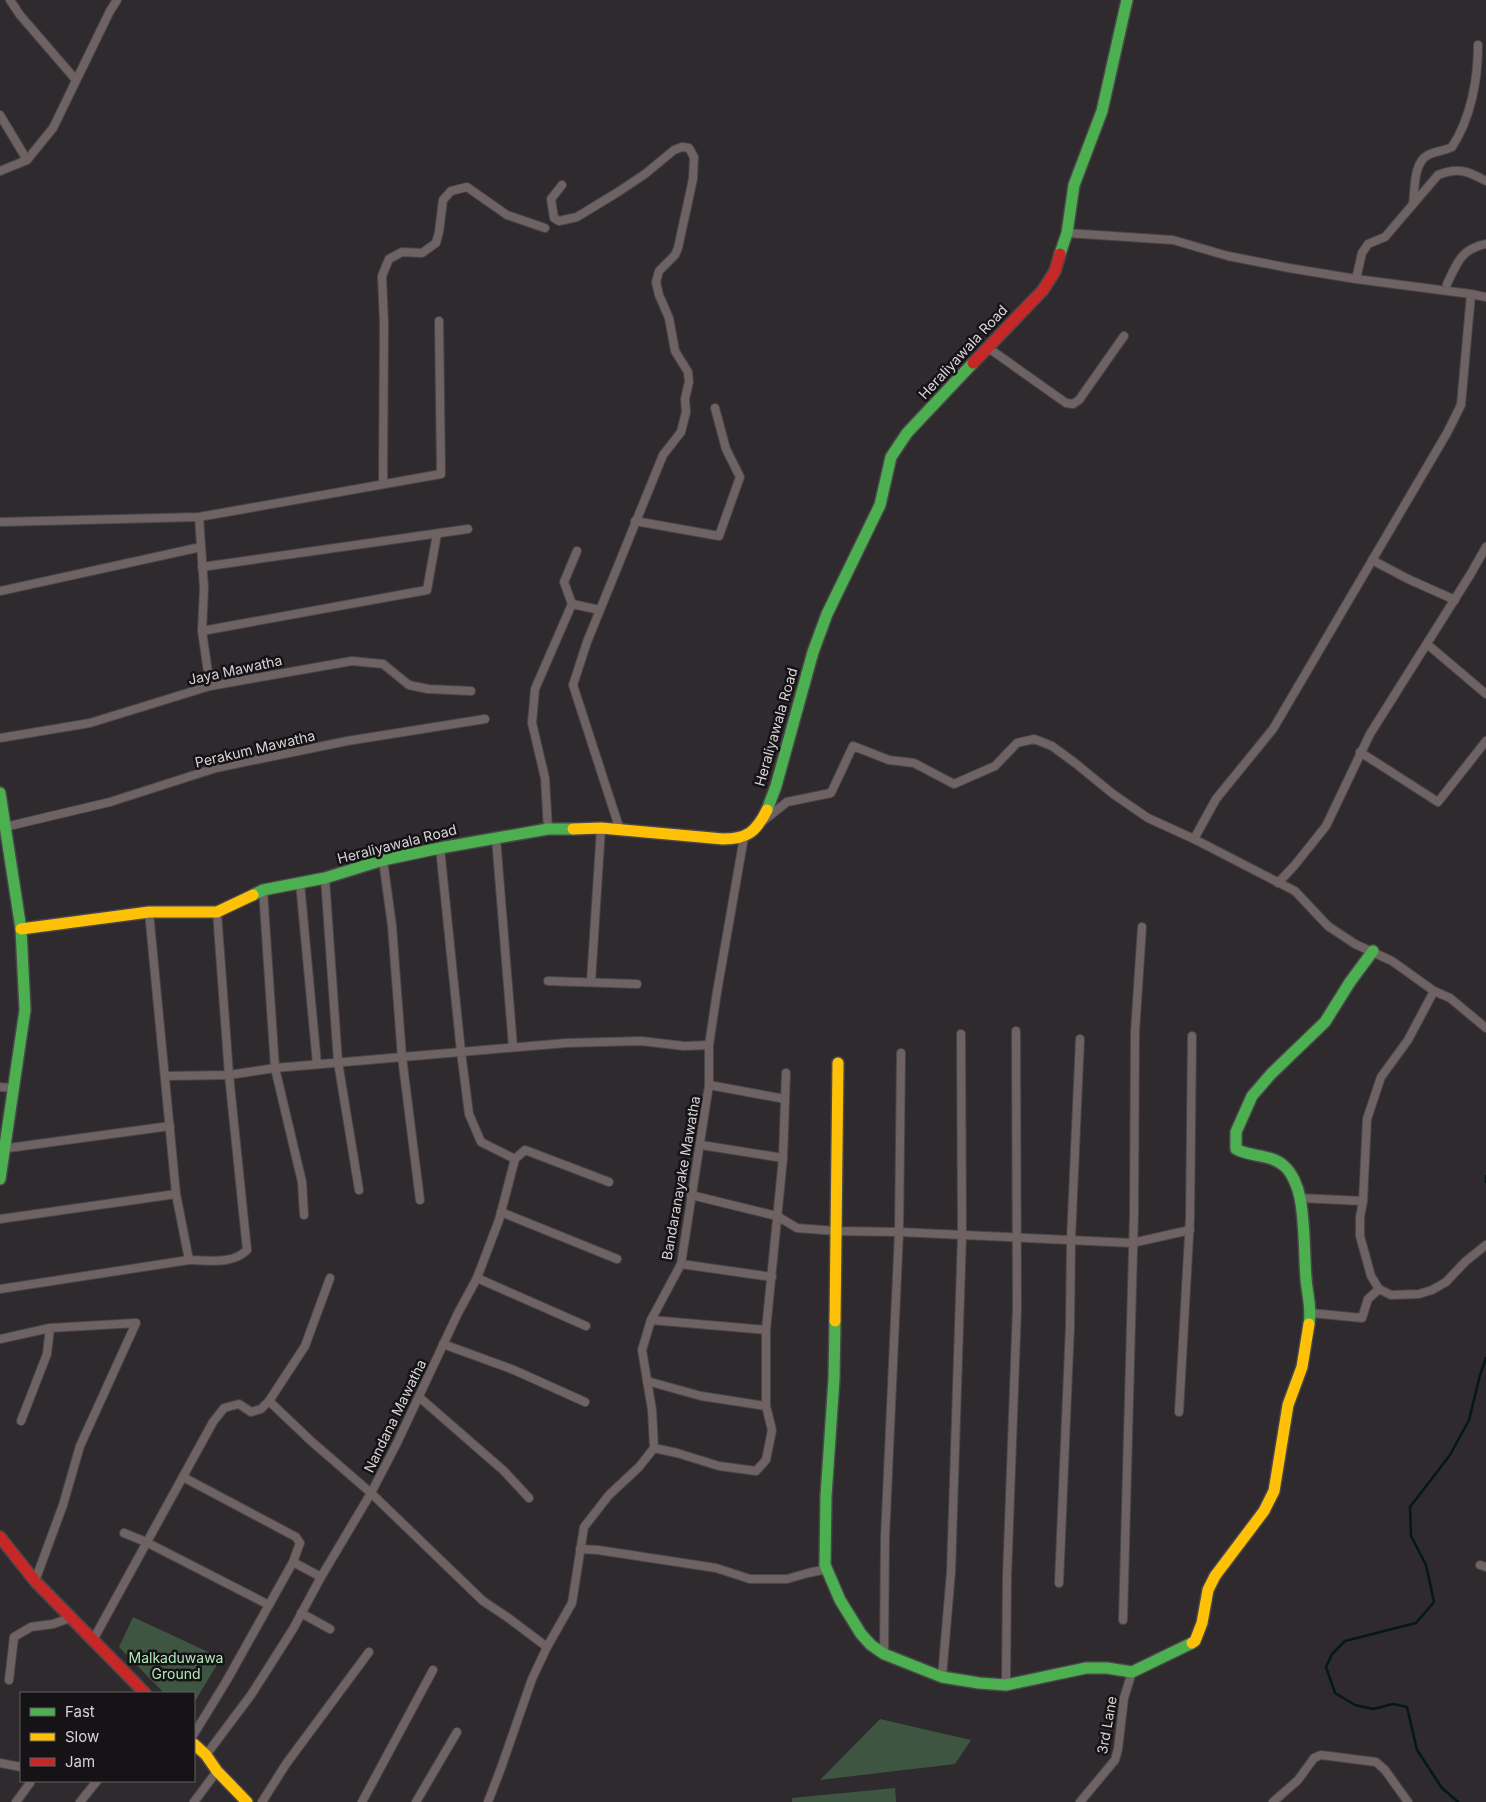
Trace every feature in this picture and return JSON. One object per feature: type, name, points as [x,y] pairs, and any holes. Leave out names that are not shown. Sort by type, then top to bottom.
[{"type":"street","points":[[10,0],[20,15],[76,80]]},
{"type":"street","points":[[0,171],[28,160],[53,128],[117,0]]},
{"type":"street","name":"Heraliyawala Road","points":[[21,929],[149,912],[217,912],[263,890],[325,878],[383,860],[548,829],[601,828],[723,839],[744,837],[758,824],[769,805],[784,764],[813,652],[827,614],[880,505],[892,457],[907,433],[1050,281],[1062,252],[1067,233],[1074,185],[1102,111],[1127,0]]},
{"type":"street","points":[[1413,204],[1416,177],[1421,162],[1428,155],[1452,147],[1461,131],[1473,93],[1478,45]]},
{"type":"street","points":[[0,115],[28,160]]},
{"type":"street","points":[[562,185],[551,199],[554,218],[559,221],[577,217],[618,192],[645,174],[674,150],[682,147],[689,148],[694,157],[694,179],[678,248],[675,255],[659,271],[656,282],[659,295],[669,318],[675,351],[688,372],[689,382],[685,399],[686,412],[681,432],[663,455],[635,521],[573,685],[620,830]]},
{"type":"street","points":[[1356,279],[1365,248],[1371,242],[1385,237],[1438,175],[1448,171],[1460,170],[1478,176],[1486,182]]},
{"type":"street","points":[[383,484],[384,324],[382,276],[389,259],[402,252],[422,253],[436,244],[440,232],[442,200],[451,191],[467,187],[506,215],[545,228]]},
{"type":"street","points":[[1067,233],[1173,240],[1228,256],[1356,279],[1486,297]]},
{"type":"street","points":[[1447,284],[1464,254],[1472,247],[1486,244]]},
{"type":"street","points":[[1194,839],[1216,800],[1273,729],[1447,433],[1461,405],[1471,294]]},
{"type":"street","points":[[0,522],[199,517],[441,474],[439,321]]},
{"type":"street","points":[[987,347],[1066,404],[1073,404],[1079,400],[1124,336]]},
{"type":"street","points":[[635,521],[720,536],[740,477],[726,449],[715,408]]},
{"type":"street","points":[[199,517],[204,588],[202,631],[210,686]]},
{"type":"street","points":[[202,567],[468,529]]},
{"type":"street","points":[[202,631],[427,590],[437,534]]},
{"type":"street","points":[[0,591],[201,547]]},
{"type":"street","points":[[1278,883],[1326,826],[1370,734],[1455,600],[1486,547]]},
{"type":"street","points":[[548,829],[545,778],[532,723],[533,706],[535,689],[572,604],[564,582],[577,551]]},
{"type":"street","points":[[1372,560],[1408,580],[1455,600]]},
{"type":"street","points":[[572,604],[600,610]]},
{"type":"street","points":[[1427,644],[1486,694]]},
{"type":"street","name":"Jaya Mawatha","points":[[0,738],[90,723],[210,686],[352,661],[383,664],[409,685],[428,689],[472,691]]},
{"type":"street","name":"Perakum Mawatha","points":[[5,826],[110,802],[216,768],[347,742],[485,719]]},
{"type":"street","points":[[758,824],[787,802],[831,793],[852,746],[889,760],[914,763],[954,784],[995,766],[1017,743],[1034,739],[1052,746],[1113,794],[1148,818],[1194,839],[1295,891],[1328,926],[1355,944],[1392,961],[1434,991],[1450,998],[1486,1028]]},
{"type":"street","points":[[1360,752],[1438,802],[1486,741]]},
{"type":"street","points":[[0,793],[21,929],[25,1010],[2,1149],[0,1180]]},
{"type":"street","points":[[591,982],[601,828]]},
{"type":"street","name":"Bandaranayake Mawatha","points":[[654,1448],[652,1410],[642,1350],[651,1320],[681,1264],[709,1085],[709,1045],[744,837]]},
{"type":"street","points":[[496,838],[513,1048]]},
{"type":"street","points":[[440,848],[461,1052],[470,1114],[481,1142],[515,1159],[525,1150],[609,1182]]},
{"type":"street","points":[[383,860],[392,926],[402,1057],[420,1200]]},
{"type":"street","points":[[325,878],[338,1062],[359,1190]]},
{"type":"street","points":[[300,883],[317,1064]]},
{"type":"street","points":[[263,890],[275,1068],[302,1182],[304,1216]]},
{"type":"street","points":[[149,912],[176,1194],[189,1260]]},
{"type":"street","points":[[0,1289],[189,1260],[230,1260],[241,1256],[247,1250],[229,1075],[217,912]]},
{"type":"street","points":[[1122,1620],[1134,1213],[1135,1032],[1142,927]]},
{"type":"street","points":[[838,1063],[834,1379],[826,1505],[826,1565],[840,1600],[861,1634],[871,1645],[884,1654],[942,1677],[1006,1685],[1086,1668],[1107,1668],[1132,1672],[1195,1641],[1202,1623],[1208,1590],[1215,1576],[1264,1511],[1274,1491],[1288,1405],[1302,1368],[1311,1313],[1306,1282],[1300,1198],[1289,1171],[1274,1160],[1240,1152],[1234,1142],[1236,1132],[1252,1096],[1271,1074],[1325,1022],[1372,951]]},
{"type":"street","points":[[548,980],[637,984]]},
{"type":"street","points":[[1434,991],[1408,1040],[1381,1077],[1367,1119],[1360,1236],[1371,1276],[1379,1289],[1391,1295],[1419,1294],[1432,1290],[1446,1282],[1466,1261],[1486,1245]]},
{"type":"street","points":[[1006,1685],[1007,1577],[1014,1438],[1018,1238],[1016,1031]]},
{"type":"street","points":[[942,1677],[951,1572],[962,1235],[961,1034]]},
{"type":"street","points":[[1179,1412],[1190,1230],[1192,1036]]},
{"type":"street","points":[[1058,1583],[1070,1326],[1071,1239],[1080,1039]]},
{"type":"street","points":[[166,1076],[229,1075],[275,1068],[338,1062],[566,1043],[641,1040],[684,1046],[709,1045]]},
{"type":"street","points":[[884,1654],[885,1538],[899,1232],[901,1053]]},
{"type":"street","points":[[488,1802],[532,1679],[547,1647],[572,1603],[584,1527],[609,1495],[639,1467],[654,1448],[719,1466],[756,1471],[766,1460],[772,1430],[766,1406],[766,1330],[783,1158],[786,1073]]},
{"type":"street","points":[[709,1085],[785,1099]]},
{"type":"street","points":[[0,1087],[13,1088]]},
{"type":"street","points":[[2,1149],[170,1126]]},
{"type":"street","points":[[701,1145],[783,1158]]},
{"type":"street","name":"Nandana Mawatha","points":[[206,1754],[251,1695],[371,1493],[397,1443],[458,1313],[477,1278],[501,1212],[515,1159]]},
{"type":"street","points":[[0,1219],[176,1194]]},
{"type":"street","points":[[692,1195],[777,1216],[797,1228],[836,1231],[899,1232],[1132,1243],[1190,1230]]},
{"type":"street","points":[[1300,1198],[1363,1201]]},
{"type":"street","points":[[501,1212],[618,1260]]},
{"type":"street","points":[[681,1264],[772,1277]]},
{"type":"street","points":[[92,1640],[213,1422],[224,1408],[239,1404],[251,1412],[261,1409],[269,1401],[305,1346],[330,1278]]},
{"type":"street","points":[[477,1278],[586,1326]]},
{"type":"street","points":[[1311,1313],[1362,1318],[1368,1299],[1379,1289]]},
{"type":"street","points":[[651,1320],[766,1330]]},
{"type":"street","points":[[0,1339],[50,1328],[136,1323],[80,1446],[63,1505],[35,1581]]},
{"type":"street","points":[[22,1421],[47,1354],[50,1328]]},
{"type":"street","points":[[443,1344],[514,1370],[586,1402]]},
{"type":"street","points":[[647,1382],[701,1396],[766,1406]]},
{"type":"street","points":[[419,1397],[504,1471],[529,1498]]},
{"type":"street","points":[[269,1401],[310,1441],[371,1493],[483,1601],[547,1647]]},
{"type":"street","points":[[183,1477],[296,1537],[300,1543],[293,1562],[227,1680],[195,1732]]},
{"type":"street","points":[[124,1533],[146,1542],[269,1605]]},
{"type":"street","points":[[0,1537],[35,1581],[144,1692]]},
{"type":"street","points":[[580,1549],[598,1550],[716,1568],[750,1579],[787,1579],[808,1572],[827,1569]]},
{"type":"street","points":[[293,1562],[321,1577]]},
{"type":"street","points":[[301,1613],[330,1629]]},
{"type":"street","points":[[9,1680],[14,1637],[31,1627],[53,1624],[70,1618]]},
{"type":"street","points":[[262,1802],[286,1764],[369,1652]]},
{"type":"street","points":[[362,1802],[433,1670]]},
{"type":"street","name":"3rd Lane","points":[[1080,1802],[1115,1760],[1124,1698],[1132,1672]]},
{"type":"street","points":[[416,1802],[457,1732]]},
{"type":"street","points":[[195,1745],[206,1754],[217,1771],[246,1802]]},
{"type":"street","points":[[1273,1802],[1298,1780],[1314,1758],[1321,1755],[1376,1762],[1386,1770],[1408,1802]]},
{"type":"street","points":[[0,1763],[20,1767]]},
{"type":"street","points":[[194,1802],[217,1771]]},
{"type":"street","points":[[16,1802],[30,1782]]},
{"type":"street","points":[[80,1802],[96,1782]]},
{"type":"green space","name":"Malkaduwawa Ground","points":[[133,1617],[221,1658],[195,1701],[195,1692],[163,1692],[119,1647]]},
{"type":"green space","points":[[880,1719],[971,1740],[955,1764],[820,1780]]},
{"type":"green space","points":[[895,1788],[896,1802],[792,1802],[792,1798]]},
{"type":"waterway","points":[[1486,1176],[1486,1182]]},
{"type":"waterway","points":[[1458,1802],[1442,1788],[1417,1750],[1407,1707],[1393,1704],[1373,1709],[1355,1705],[1335,1693],[1326,1667],[1332,1654],[1345,1641],[1416,1623],[1434,1602],[1426,1565],[1411,1536],[1410,1507],[1450,1455],[1469,1420],[1486,1358]]},
{"type":"traffic: fast","points":[[1060,254],[1067,233],[1074,185],[1102,111],[1127,0]]},
{"type":"traffic: fast","points":[[767,810],[776,786],[813,652],[827,614],[880,505],[891,457],[907,433],[973,363]]},
{"type":"traffic: fast","points":[[0,793],[21,929],[25,1010],[0,1179]]},
{"type":"traffic: fast","points":[[253,895],[263,890],[325,878],[383,860],[440,848],[548,829],[573,829]]},
{"type":"traffic: fast","points":[[1309,1324],[1310,1307],[1306,1278],[1303,1218],[1296,1185],[1292,1176],[1278,1161],[1236,1149],[1236,1132],[1252,1096],[1271,1074],[1325,1022],[1350,982],[1373,951]]},
{"type":"traffic: fast","points":[[835,1321],[834,1379],[826,1496],[825,1565],[840,1600],[861,1634],[871,1645],[884,1654],[942,1677],[1006,1685],[1086,1668],[1107,1668],[1132,1672],[1192,1643]]},
{"type":"traffic: slow","points":[[573,829],[601,828],[731,839],[745,836],[755,829],[767,810]]},
{"type":"traffic: slow","points":[[21,929],[149,912],[217,912],[253,895]]},
{"type":"traffic: slow","points":[[835,1321],[838,1063]]},
{"type":"traffic: slow","points":[[1192,1643],[1195,1641],[1202,1623],[1208,1590],[1215,1576],[1264,1511],[1274,1491],[1288,1405],[1302,1367],[1309,1324]]},
{"type":"traffic: slow","points":[[195,1745],[247,1802]]},
{"type":"traffic: jam","points":[[973,363],[1043,290],[1055,271],[1060,254]]},
{"type":"traffic: jam","points":[[0,1537],[35,1581],[144,1692]]}]
